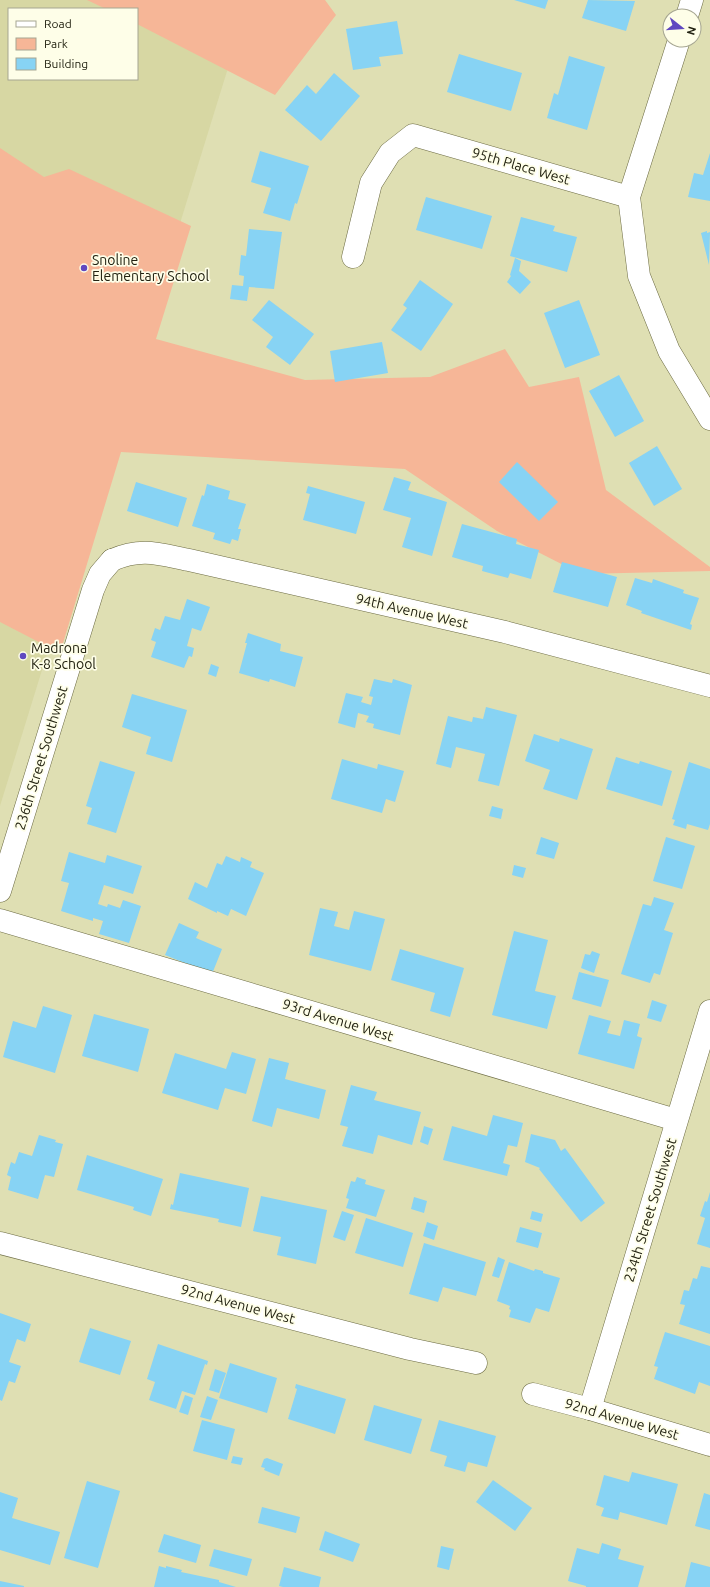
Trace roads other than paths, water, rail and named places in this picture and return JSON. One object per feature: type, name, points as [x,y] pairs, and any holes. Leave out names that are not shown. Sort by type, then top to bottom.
[{"type":"street","points":[[676,48],[629,197],[639,276],[669,351],[710,419]]},
{"type":"street","name":"95th Place West","points":[[353,257],[371,183],[390,153],[413,135],[629,197]]},
{"type":"street","name":"94th Avenue West","points":[[112,560],[124,555],[140,552],[189,560],[505,632],[710,686]]},
{"type":"street","name":"236th Street Southwest","points":[[0,891],[93,590],[100,574],[112,560]]},
{"type":"street","name":"93rd Avenue West","points":[[0,920],[676,1120]]},
{"type":"street","name":"234th Street Southwest","points":[[590,1409],[710,1011]]},
{"type":"street","name":"92nd Avenue West","points":[[0,1243],[410,1349],[476,1363]]},
{"type":"street","name":"92nd Avenue West","points":[[533,1394],[590,1409],[710,1445]]},
{"type":"place","name":"Snoline Elementary School","points":[[84,268]]},
{"type":"place","name":"Madrona K-8 School","points":[[23,656]]}]
